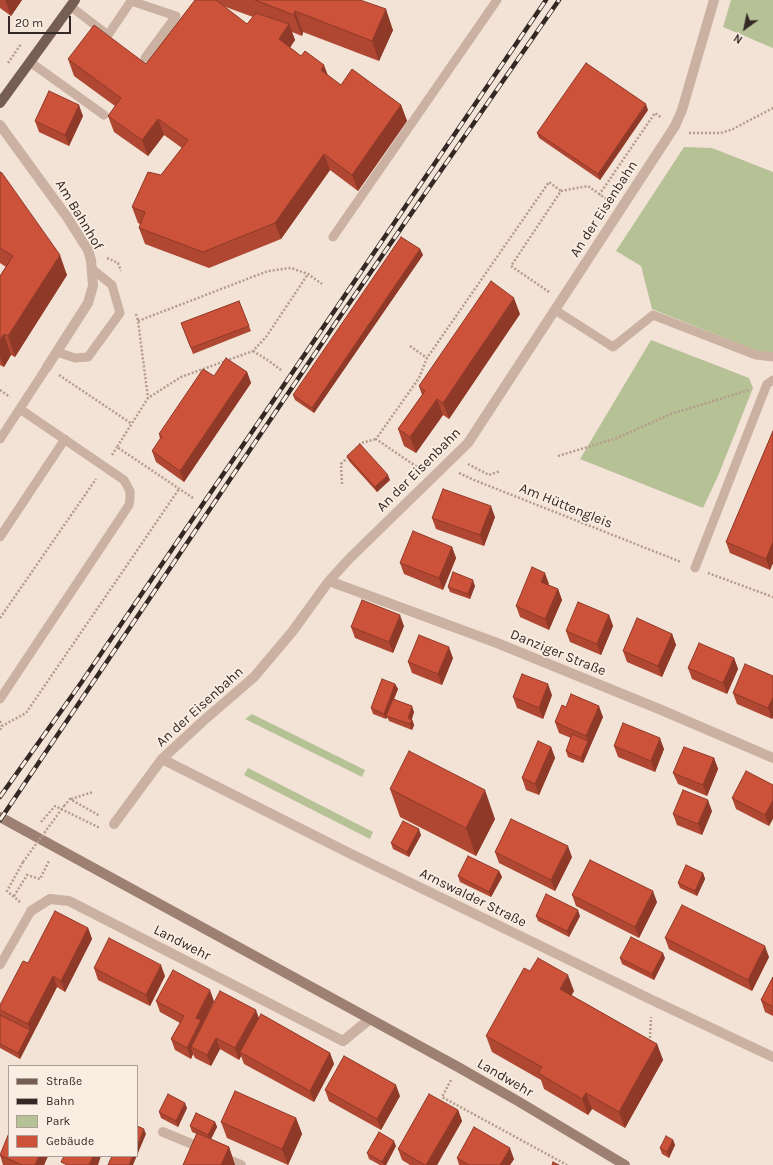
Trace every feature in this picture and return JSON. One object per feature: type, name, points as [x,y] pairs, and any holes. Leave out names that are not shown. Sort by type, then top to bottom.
[{"type":"main road","points":[[0,103],[72,3]]},
{"type":"street","name":"An der Eisenbahn","points":[[114,824],[162,759],[254,677],[292,632],[329,581],[350,558],[468,443],[674,126],[682,110],[714,0]]},
{"type":"street","name":"Am Bahnhof","points":[[0,125],[67,216],[88,250],[92,269],[93,286],[88,303],[47,367]]},
{"type":"street","name":"Danziger Straße","points":[[329,581],[497,643],[659,709],[773,758]]},
{"type":"street","name":"Arnswalder Straße","points":[[162,759],[360,859],[773,1057]]},
{"type":"street","name":"Landwehr","points":[[0,817],[458,1067],[625,1165]]},
{"type":"street","name":"Landwehr","points":[[31,911],[50,899],[69,901],[343,1041],[370,1019]]},
{"type":"street","points":[[164,1132],[242,1165]]},
{"type":"lane","points":[[72,3],[108,35],[130,0],[176,16],[145,58]]},
{"type":"lane","points":[[333,237],[497,0]]},
{"type":"lane","points":[[30,62],[104,115]]},
{"type":"lane","points":[[57,352],[75,358],[88,357],[120,313],[112,285],[92,269]]},
{"type":"lane","points":[[555,310],[613,347],[653,315],[756,355],[773,357]]},
{"type":"lane","name":"Am Bahnhof","points":[[0,439],[47,367]]},
{"type":"lane","points":[[695,568],[770,382]]},
{"type":"lane","points":[[0,699],[129,505],[130,494],[127,483],[124,480],[20,408]]},
{"type":"lane","points":[[0,537],[65,439]]},
{"type":"lane","name":"Landwehr","points":[[0,965],[31,911]]},
{"type":"path","points":[[342,484],[342,464],[361,443],[376,440],[419,378],[427,358],[549,182],[561,191]]},
{"type":"path","points":[[561,300],[511,266],[561,191],[588,186],[600,195]]},
{"type":"path","points":[[148,398],[138,321],[268,271],[291,268],[308,274],[322,284]]},
{"type":"path","points":[[0,618],[104,467],[148,398],[181,377],[253,351],[266,337],[308,274]]},
{"type":"path","points":[[410,346],[427,358]]},
{"type":"path","points":[[253,351],[269,360],[281,370]]},
{"type":"path","points":[[47,367],[132,424]]},
{"type":"path","points":[[558,456],[617,438],[671,414],[770,382]]},
{"type":"path","points":[[376,440],[422,470],[444,466]]},
{"type":"path","points":[[117,447],[193,498]]},
{"type":"path","points":[[454,456],[489,475],[500,471]]},
{"type":"path","name":"Am Hüttengleis","points":[[444,466],[474,480],[695,568],[773,597]]},
{"type":"path","points":[[0,730],[2,726],[26,713],[179,489]]},
{"type":"path","points":[[0,721],[2,726]]},
{"type":"path","points":[[31,911],[6,891],[23,862],[70,799],[92,792]]},
{"type":"path","points":[[31,834],[55,806],[108,832],[114,824],[70,799]]},
{"type":"path","points":[[14,896],[28,875],[40,879],[55,848]]},
{"type":"path","points":[[650,1038],[652,1000]]},
{"type":"path","points":[[458,1067],[442,1097],[567,1165]]},
{"type":"green space","points":[[731,0],[773,0],[773,48],[723,27]]},
{"type":"green space","points":[[684,147],[712,148],[773,172],[773,353],[757,351],[652,309],[641,266],[616,251]]},
{"type":"green space","points":[[651,340],[749,378],[753,388],[718,476],[703,508],[580,459]]},
{"type":"green space","points":[[252,714],[365,770],[362,777],[245,719]]},
{"type":"green space","points":[[248,768],[373,832],[370,839],[244,775]]},
{"type":"building","points":[[195,0],[216,0],[247,24],[256,13],[289,24],[279,39],[301,56],[305,51],[324,65],[321,70],[341,85],[352,69],[401,105],[352,175],[324,154],[275,223],[203,252],[139,228],[145,212],[132,207],[148,172],[161,175],[188,140],[158,119],[142,140],[108,116],[121,98],[68,59],[94,25],[146,64]]},
{"type":"building","points":[[255,0],[360,0],[386,9],[372,41],[295,11],[294,15]]},
{"type":"building","points":[[586,63],[646,104],[598,174],[537,133]]},
{"type":"building","points":[[49,91],[79,105],[65,135],[35,121]]},
{"type":"building","points":[[0,172],[60,255],[8,336],[4,334],[0,340],[0,276],[13,256],[0,248]]},
{"type":"building","points":[[401,237],[420,249],[312,408],[293,395]]},
{"type":"building","points":[[491,281],[514,298],[443,403],[437,399],[410,437],[398,429],[425,391],[419,386]]},
{"type":"building","points":[[239,301],[249,326],[191,348],[181,323]]},
{"type":"building","points":[[226,358],[247,372],[180,471],[152,451],[162,436],[159,434],[203,369],[214,376]]},
{"type":"building","points":[[773,431],[773,542],[766,559],[726,542]]},
{"type":"building","points":[[360,444],[388,475],[375,487],[347,456]]},
{"type":"building","points":[[443,489],[491,506],[480,535],[432,518]]},
{"type":"building","points":[[413,531],[452,547],[439,578],[400,563]]},
{"type":"building","points":[[532,567],[545,573],[541,582],[558,589],[545,619],[516,606]]},
{"type":"building","points":[[453,572],[473,580],[468,594],[448,587]]},
{"type":"building","points":[[362,600],[400,615],[389,642],[351,627]]},
{"type":"building","points":[[578,602],[609,615],[597,644],[566,631]]},
{"type":"building","points":[[637,618],[672,634],[658,666],[623,651]]},
{"type":"building","points":[[419,635],[449,647],[438,674],[408,662]]},
{"type":"building","points":[[699,643],[734,658],[723,683],[688,668]]},
{"type":"building","points":[[745,664],[773,676],[773,697],[768,708],[733,693]]},
{"type":"building","points":[[522,674],[548,684],[539,708],[513,697]]},
{"type":"building","points":[[382,679],[395,684],[384,714],[371,708]]},
{"type":"building","points":[[571,694],[599,706],[586,736],[555,722],[562,705],[566,707]]},
{"type":"building","points":[[393,699],[412,706],[408,718],[412,720],[410,724],[386,716]]},
{"type":"building","points":[[623,723],[660,738],[651,761],[614,746]]},
{"type":"building","points":[[572,734],[588,741],[581,758],[566,751]]},
{"type":"building","points":[[538,741],[551,747],[535,784],[522,778]]},
{"type":"building","points":[[684,747],[714,758],[703,785],[673,773]]},
{"type":"building","points":[[409,751],[485,790],[466,828],[390,789]]},
{"type":"building","points":[[746,771],[773,785],[773,800],[765,815],[732,798]]},
{"type":"building","points":[[683,790],[708,800],[698,824],[673,814]]},
{"type":"building","points":[[511,819],[568,846],[551,880],[495,852]]},
{"type":"building","points":[[403,821],[419,829],[407,852],[391,843]]},
{"type":"building","points":[[468,856],[499,871],[489,892],[458,876]]},
{"type":"building","points":[[590,860],[653,891],[635,927],[572,895]]},
{"type":"building","points":[[686,865],[703,873],[695,891],[678,883]]},
{"type":"building","points":[[546,894],[578,910],[567,931],[536,916]]},
{"type":"building","points":[[682,905],[765,946],[748,980],[665,938]]},
{"type":"building","points":[[55,911],[88,928],[61,981],[53,976],[28,1024],[0,1010],[0,1005],[23,961],[28,963]]},
{"type":"building","points":[[631,937],[663,953],[652,974],[620,958]]},
{"type":"building","points":[[109,938],[161,965],[146,995],[94,968]]},
{"type":"building","points":[[538,958],[568,975],[560,989],[657,1044],[619,1112],[586,1093],[582,1099],[538,1073],[542,1067],[486,1036],[524,968],[530,971]]},
{"type":"building","points":[[173,970],[210,990],[196,1018],[201,1020],[187,1048],[171,1039],[184,1016],[156,1001]]},
{"type":"building","points":[[773,977],[773,1007],[761,1000]]},
{"type":"building","points":[[220,991],[256,1010],[235,1048],[216,1038],[207,1055],[191,1047]]},
{"type":"building","points":[[261,1014],[330,1053],[310,1091],[240,1052]]},
{"type":"building","points":[[0,1015],[30,1030],[18,1053],[0,1044]]},
{"type":"building","points":[[344,1056],[396,1085],[377,1119],[325,1090]]},
{"type":"building","points":[[235,1091],[296,1118],[282,1149],[221,1122]]},
{"type":"building","points":[[168,1094],[185,1103],[176,1121],[159,1112]]},
{"type":"building","points":[[429,1094],[458,1110],[425,1165],[398,1149]]},
{"type":"building","points":[[196,1113],[215,1122],[208,1135],[190,1126]]},
{"type":"building","points":[[138,1126],[144,1129],[138,1144]]},
{"type":"building","points":[[474,1127],[510,1148],[500,1165],[469,1165],[457,1158]]},
{"type":"building","points":[[379,1132],[394,1141],[382,1162],[367,1153]]},
{"type":"building","points":[[197,1133],[229,1147],[221,1165],[183,1165]]},
{"type":"building","points":[[8,1135],[8,1157],[39,1157],[35,1165],[22,1165],[0,1155]]},
{"type":"building","points":[[666,1136],[673,1140],[667,1152],[660,1148]]},
{"type":"building","points":[[64,1157],[93,1157],[89,1165],[67,1165],[61,1162]]},
{"type":"building","points":[[112,1157],[133,1157],[129,1165],[108,1165]]},
{"type":"building","points":[[553,1162],[559,1165],[552,1165]]},
{"type":"railway","points":[[0,797],[81,683],[546,0]]},
{"type":"railway","points":[[0,820],[339,318],[559,0]]}]
